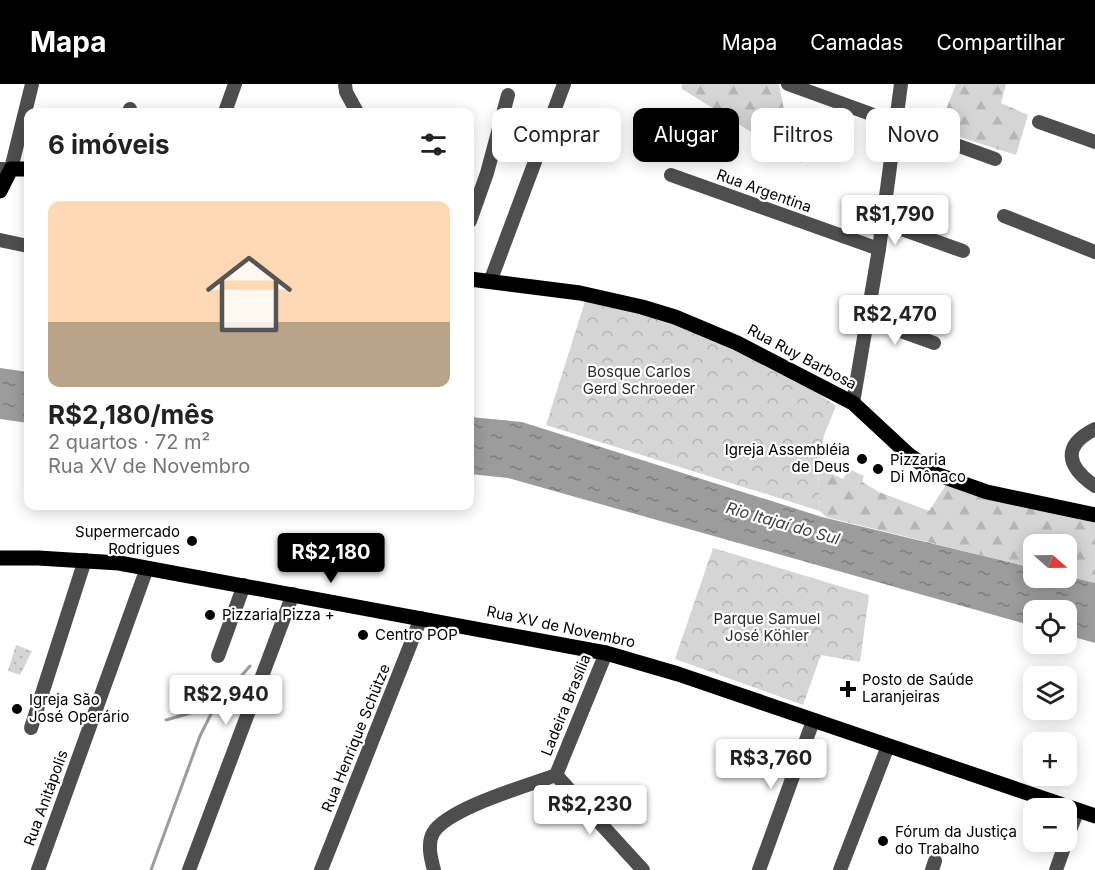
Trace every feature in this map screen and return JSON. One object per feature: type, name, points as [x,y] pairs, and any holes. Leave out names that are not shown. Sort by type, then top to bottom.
[{"type":"main road","points":[[0,191],[6,169],[24,169]]},
{"type":"main road","name":"Rua Ruy Barbosa","points":[[474,280],[579,293],[675,317],[737,343],[853,403],[909,456],[936,474],[987,492],[1095,515]]},
{"type":"main road","name":"Rua XV de Novembro","points":[[2,562],[85,560],[147,568],[606,653],[678,674],[1095,816]]},
{"type":"street","points":[[25,108],[32,84]]},
{"type":"street","points":[[226,108],[235,84]]},
{"type":"street","points":[[345,84],[346,92],[355,108]]},
{"type":"street","points":[[490,282],[564,84]]},
{"type":"street","points":[[788,84],[866,112]]},
{"type":"street","points":[[898,108],[901,84]]},
{"type":"street","points":[[474,210],[487,173],[508,95]]},
{"type":"street","points":[[6,169],[24,110]]},
{"type":"street","points":[[1039,122],[1095,142]]},
{"type":"street","points":[[960,146],[995,159]]},
{"type":"street","points":[[853,403],[879,249],[890,162]]},
{"type":"street","name":"Rua Argentina","points":[[671,175],[879,249]]},
{"type":"street","points":[[1004,216],[1095,252]]},
{"type":"street","points":[[882,222],[963,251]]},
{"type":"street","points":[[0,240],[24,245]]},
{"type":"street","points":[[867,319],[934,343]]},
{"type":"street","points":[[1095,429],[1077,440],[1072,450],[1072,463],[1077,472],[1095,486]]},
{"type":"street","points":[[31,728],[85,560]]},
{"type":"street","name":"Rua Anitápolis","points":[[38,870],[147,568]]},
{"type":"street","points":[[218,656],[244,585]]},
{"type":"street","points":[[189,870],[293,594]]},
{"type":"street","name":"Rua Henrique Schütze","points":[[321,870],[421,618]]},
{"type":"street","name":"Ladeira Brasília","points":[[434,870],[431,839],[442,823],[459,812],[556,775],[606,653]]},
{"type":"street","points":[[759,870],[813,720]]},
{"type":"street","points":[[840,870],[888,746]]},
{"type":"street","points":[[556,775],[643,870]]},
{"type":"street","points":[[1056,870],[1062,852]]},
{"type":"green space","points":[[682,84],[779,84],[784,108],[751,108],[751,132],[739,124],[739,108],[713,108],[682,89]]},
{"type":"green space","points":[[956,84],[1006,84],[1001,103],[1028,115],[1016,155],[960,137],[960,108],[947,108]]},
{"type":"green space","name":"Bosque Carlos Gerd Schroeder","points":[[587,295],[641,309],[789,373],[836,406],[824,435],[818,467],[820,511],[546,425]]},
{"type":"green space","points":[[818,467],[843,479],[849,469],[864,476],[862,482],[879,492],[929,511],[946,485],[1095,523],[1095,583],[1077,578],[1077,534],[1023,534],[1023,566],[826,517],[820,511]]},
{"type":"green space","name":"Parque Samuel José Köhler","points":[[713,548],[869,595],[860,662],[821,655],[803,705],[675,659]]},
{"type":"green space","points":[[16,645],[32,651],[20,675],[8,671]]},
{"type":"water","points":[[0,368],[24,371],[24,422],[0,419]]},
{"type":"water","name":"Rio Itajaí do Sul","points":[[474,417],[522,422],[822,517],[1023,566],[1023,588],[1077,588],[1077,578],[1095,583],[1095,643],[1077,638],[1077,600],[1023,600],[1023,623],[508,478],[474,474]]},
{"type":"waterway","points":[[166,720],[215,706],[250,666]]},
{"type":"waterway","points":[[151,870],[200,736],[215,706]]},
{"type":"place","name":"Igreja Assembléia de Deus","points":[[862,459]]},
{"type":"place","name":"Pizzaria Di Mônaco","points":[[878,469]]},
{"type":"place","name":"Supermercado Rodrigues","points":[[192,541]]},
{"type":"place","name":"Pizzaria Pizza +","points":[[210,615]]},
{"type":"place","name":"Centro POP","points":[[363,635]]},
{"type":"place","name":"Posto de Saúde Laranjeiras","points":[[848,689]]},
{"type":"place","name":"Igreja São José Operário","points":[[17,709]]},
{"type":"place","name":"Fórum da Justiça do Trabalho","points":[[883,841]]}]
